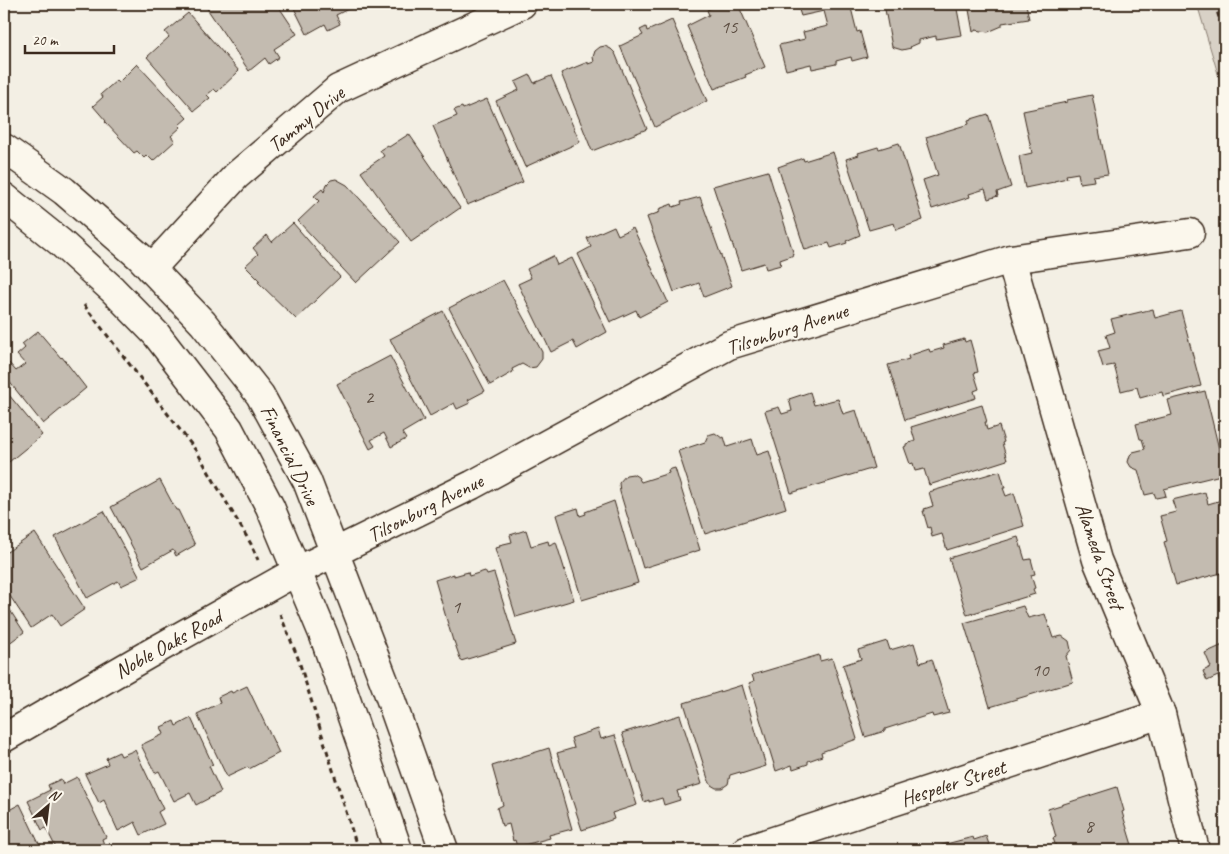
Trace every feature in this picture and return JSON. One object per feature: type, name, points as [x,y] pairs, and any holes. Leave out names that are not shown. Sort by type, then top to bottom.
[{"type":"street","name":"Tammy Drive","points":[[151,268],[236,176],[338,89],[522,4]]},
{"type":"street","name":"Financial Drive","points":[[4,148],[64,191],[140,256],[203,323],[260,394],[307,481],[387,689],[444,850]]},
{"type":"street","name":"Financial Drive","points":[[4,197],[60,242],[112,289],[156,334],[229,429],[270,508],[324,636],[398,850]]},
{"type":"street","name":"Tilsonburg Avenue","points":[[335,553],[472,485],[729,345],[1011,259],[1190,233]]},
{"type":"street","name":"Alameda Street","points":[[1011,259],[1098,560],[1161,714],[1195,850]]},
{"type":"street","name":"Noble Oaks Road","points":[[4,738],[297,571],[335,553]]},
{"type":"street","name":"Hespeler Street","points":[[746,850],[1161,714]]},
{"type":"path","points":[[1215,4],[1225,38]]},
{"type":"path","points":[[83,304],[197,452],[251,544]]},
{"type":"path","points":[[286,628],[298,658],[358,850]]},
{"type":"shaded area","points":[[1197,4],[1225,4],[1225,97]]},
{"type":"building","points":[[4,4],[14,4],[5,13],[4,17]]},
{"type":"building","points":[[204,4],[277,4],[297,34],[274,49],[279,57],[269,64],[265,58],[249,71]]},
{"type":"building","points":[[292,4],[358,4],[336,15],[340,24],[328,30],[325,24],[307,34]]},
{"type":"building","points":[[716,4],[738,4],[765,67],[745,75],[746,77],[714,89],[687,26],[709,15],[707,10]]},
{"type":"building","points":[[797,4],[850,4],[857,32],[860,31],[867,57],[852,61],[851,57],[836,61],[836,64],[812,69],[811,64],[786,70],[779,45],[805,39],[803,32],[828,26],[824,11],[801,16]]},
{"type":"building","points":[[884,4],[956,4],[962,35],[936,39],[936,36],[919,40],[919,43],[911,48],[902,50],[892,47]]},
{"type":"building","points":[[968,4],[1026,4],[1029,19],[1002,23],[1002,26],[988,32],[976,30],[973,32]]},
{"type":"building","points":[[188,13],[239,71],[217,92],[214,89],[207,95],[210,98],[194,111],[147,57],[169,37],[165,32]]},
{"type":"building","points":[[672,20],[707,101],[655,127],[620,46],[643,35],[640,30],[646,27],[647,31]]},
{"type":"building","points":[[605,46],[615,53],[647,129],[592,151],[561,73],[588,62],[588,64],[594,62],[595,51]]},
{"type":"building","points":[[137,64],[187,118],[171,136],[175,141],[153,161],[147,155],[144,158],[137,151],[134,153],[93,106],[103,97],[101,94],[116,81],[118,83]]},
{"type":"building","points":[[530,75],[534,83],[551,76],[580,142],[525,167],[496,101],[519,90],[515,82]]},
{"type":"building","points":[[1092,95],[1108,174],[1093,176],[1094,181],[1080,183],[1078,173],[1066,175],[1067,178],[1025,188],[1019,156],[1032,153],[1023,111]]},
{"type":"building","points":[[487,99],[523,182],[467,205],[433,126],[457,116],[454,110],[462,107],[463,109]]},
{"type":"building","points":[[988,114],[1011,187],[997,192],[998,196],[988,199],[985,189],[969,194],[970,197],[932,209],[923,180],[938,175],[926,137],[969,124],[968,120]]},
{"type":"building","points":[[409,134],[460,208],[411,242],[361,172],[384,156],[380,150],[388,145],[389,147]]},
{"type":"building","points":[[899,143],[923,220],[896,230],[894,223],[869,230],[846,159],[859,155],[858,153]]},
{"type":"building","points":[[833,152],[860,235],[846,241],[847,243],[831,248],[829,243],[805,250],[778,167],[803,158],[804,161]]},
{"type":"building","points":[[768,171],[794,255],[780,260],[781,265],[766,269],[764,263],[741,270],[713,186]]},
{"type":"building","points":[[336,179],[347,185],[400,242],[356,283],[298,221],[319,201],[314,196],[322,189],[324,192],[327,184],[331,180]]},
{"type":"building","points":[[700,197],[732,286],[704,297],[699,283],[674,292],[647,217],[660,212],[659,209],[672,204],[673,207],[682,204],[681,202]]},
{"type":"building","points":[[293,223],[340,277],[296,319],[258,282],[260,281],[245,266],[258,254],[253,248],[267,235],[272,242]]},
{"type":"building","points":[[614,226],[618,235],[633,228],[668,302],[639,317],[636,310],[610,322],[578,254],[591,247],[587,238]]},
{"type":"building","points":[[553,256],[557,265],[572,258],[607,332],[577,349],[573,341],[551,352],[518,284],[531,278],[527,269]]},
{"type":"building","points":[[503,280],[542,352],[542,359],[536,367],[529,368],[522,364],[512,369],[513,372],[490,385],[449,308]]},
{"type":"building","points":[[1153,309],[1155,318],[1181,311],[1201,386],[1163,396],[1162,392],[1140,398],[1137,387],[1121,391],[1114,365],[1103,367],[1098,351],[1110,348],[1106,335],[1115,332],[1111,319]]},
{"type":"building","points":[[443,311],[485,391],[468,400],[470,403],[457,409],[454,403],[430,416],[390,339]]},
{"type":"building","points":[[38,331],[62,357],[86,388],[43,424],[4,375],[4,367],[9,363],[16,371],[25,364],[17,355],[25,348],[22,344]]},
{"type":"building","points":[[964,339],[965,342],[970,340],[978,372],[974,373],[979,389],[974,391],[976,398],[905,420],[888,365],[909,359],[908,356],[929,349],[930,352],[944,348],[943,345]]},
{"type":"building","points":[[390,356],[424,420],[402,433],[406,439],[391,447],[384,433],[371,440],[375,446],[370,449],[337,384]]},
{"type":"building","points":[[4,389],[42,435],[4,466]]},
{"type":"building","points":[[1205,391],[1225,474],[1164,489],[1166,496],[1156,498],[1154,493],[1145,495],[1138,470],[1131,467],[1128,462],[1133,452],[1145,449],[1136,424],[1172,415],[1168,400]]},
{"type":"building","points":[[810,392],[814,405],[838,399],[843,414],[856,410],[874,468],[791,493],[765,411],[779,407],[782,414],[792,411],[789,399]]},
{"type":"building","points":[[982,405],[987,422],[985,422],[987,430],[999,426],[1007,460],[929,485],[924,469],[915,471],[913,463],[910,464],[904,447],[906,444],[915,441],[911,427]]},
{"type":"building","points":[[715,433],[722,438],[724,437],[727,447],[752,439],[757,455],[769,451],[786,508],[705,534],[678,451],[705,442],[708,435]]},
{"type":"building","points":[[675,468],[700,550],[643,568],[619,483],[626,475],[633,474],[641,482],[669,473],[668,470]]},
{"type":"building","points":[[1000,471],[1006,496],[1014,493],[1024,526],[947,550],[942,534],[932,537],[930,527],[928,528],[923,511],[933,506],[929,492]]},
{"type":"building","points":[[160,480],[176,510],[178,510],[195,545],[176,556],[173,550],[143,567],[111,507]]},
{"type":"building","points":[[1205,492],[1208,504],[1225,499],[1225,572],[1176,585],[1164,542],[1167,541],[1160,516],[1176,512],[1172,500]]},
{"type":"building","points":[[614,501],[638,583],[582,600],[556,515],[578,508],[580,516],[586,514],[585,512]]},
{"type":"building","points":[[104,511],[140,577],[121,586],[118,581],[87,598],[55,537]]},
{"type":"building","points":[[526,530],[531,546],[548,541],[549,545],[556,542],[574,600],[516,617],[495,548],[512,542],[510,535]]},
{"type":"building","points":[[35,533],[85,609],[60,626],[52,614],[31,628],[4,587],[4,554]]},
{"type":"building","points":[[1018,537],[1025,560],[1031,559],[1035,574],[1031,575],[1035,594],[967,615],[949,558]]},
{"type":"building","points":[[485,571],[487,575],[494,573],[516,644],[461,661],[453,641],[435,580],[454,574],[454,576],[468,572],[469,576]]},
{"type":"building","points":[[4,601],[24,632],[4,647]]},
{"type":"building","points":[[1023,606],[1028,618],[1045,614],[1053,638],[1062,636],[1069,641],[1071,650],[1066,656],[1073,682],[990,707],[964,623]]},
{"type":"building","points":[[887,641],[890,650],[914,643],[920,663],[932,659],[949,713],[933,717],[932,714],[865,737],[843,665],[861,659],[858,650]]},
{"type":"building","points":[[1225,644],[1225,692],[1218,676],[1207,681],[1203,671],[1211,667],[1205,653]]},
{"type":"building","points":[[819,655],[820,661],[832,658],[857,739],[821,752],[822,756],[808,761],[808,764],[793,769],[792,765],[776,771],[749,683],[754,681],[752,675]]},
{"type":"building","points":[[742,685],[766,766],[741,774],[740,772],[730,775],[728,784],[722,788],[716,788],[711,785],[708,779],[684,703]]},
{"type":"building","points":[[247,686],[279,753],[249,769],[248,767],[227,777],[197,714],[220,703],[218,697]]},
{"type":"building","points":[[680,715],[702,784],[677,791],[680,800],[664,805],[662,798],[644,802],[622,733]]},
{"type":"building","points":[[191,718],[213,765],[209,766],[221,792],[196,805],[190,793],[174,801],[159,771],[155,773],[141,745],[164,734],[161,727],[174,721],[176,726]]},
{"type":"building","points":[[598,729],[601,739],[615,735],[637,805],[612,813],[614,819],[582,830],[557,753],[574,748],[571,738]]},
{"type":"building","points":[[549,748],[572,829],[549,835],[550,838],[517,847],[515,840],[513,841],[509,824],[502,826],[497,808],[503,805],[492,766]]},
{"type":"building","points":[[135,750],[163,809],[158,812],[164,824],[141,835],[135,822],[118,831],[104,800],[99,803],[85,774],[108,764],[106,758],[119,752],[121,756]]},
{"type":"building","points":[[77,777],[106,837],[102,839],[106,850],[57,850],[46,828],[42,830],[28,801],[50,790],[48,785],[61,779],[63,784]]},
{"type":"building","points":[[1117,787],[1132,850],[1057,850],[1053,838],[1056,837],[1048,809]]},
{"type":"building","points":[[20,804],[42,850],[4,850],[4,807],[6,805],[9,810]]},
{"type":"building","points":[[986,836],[991,850],[923,850],[973,837],[974,840]]}]
